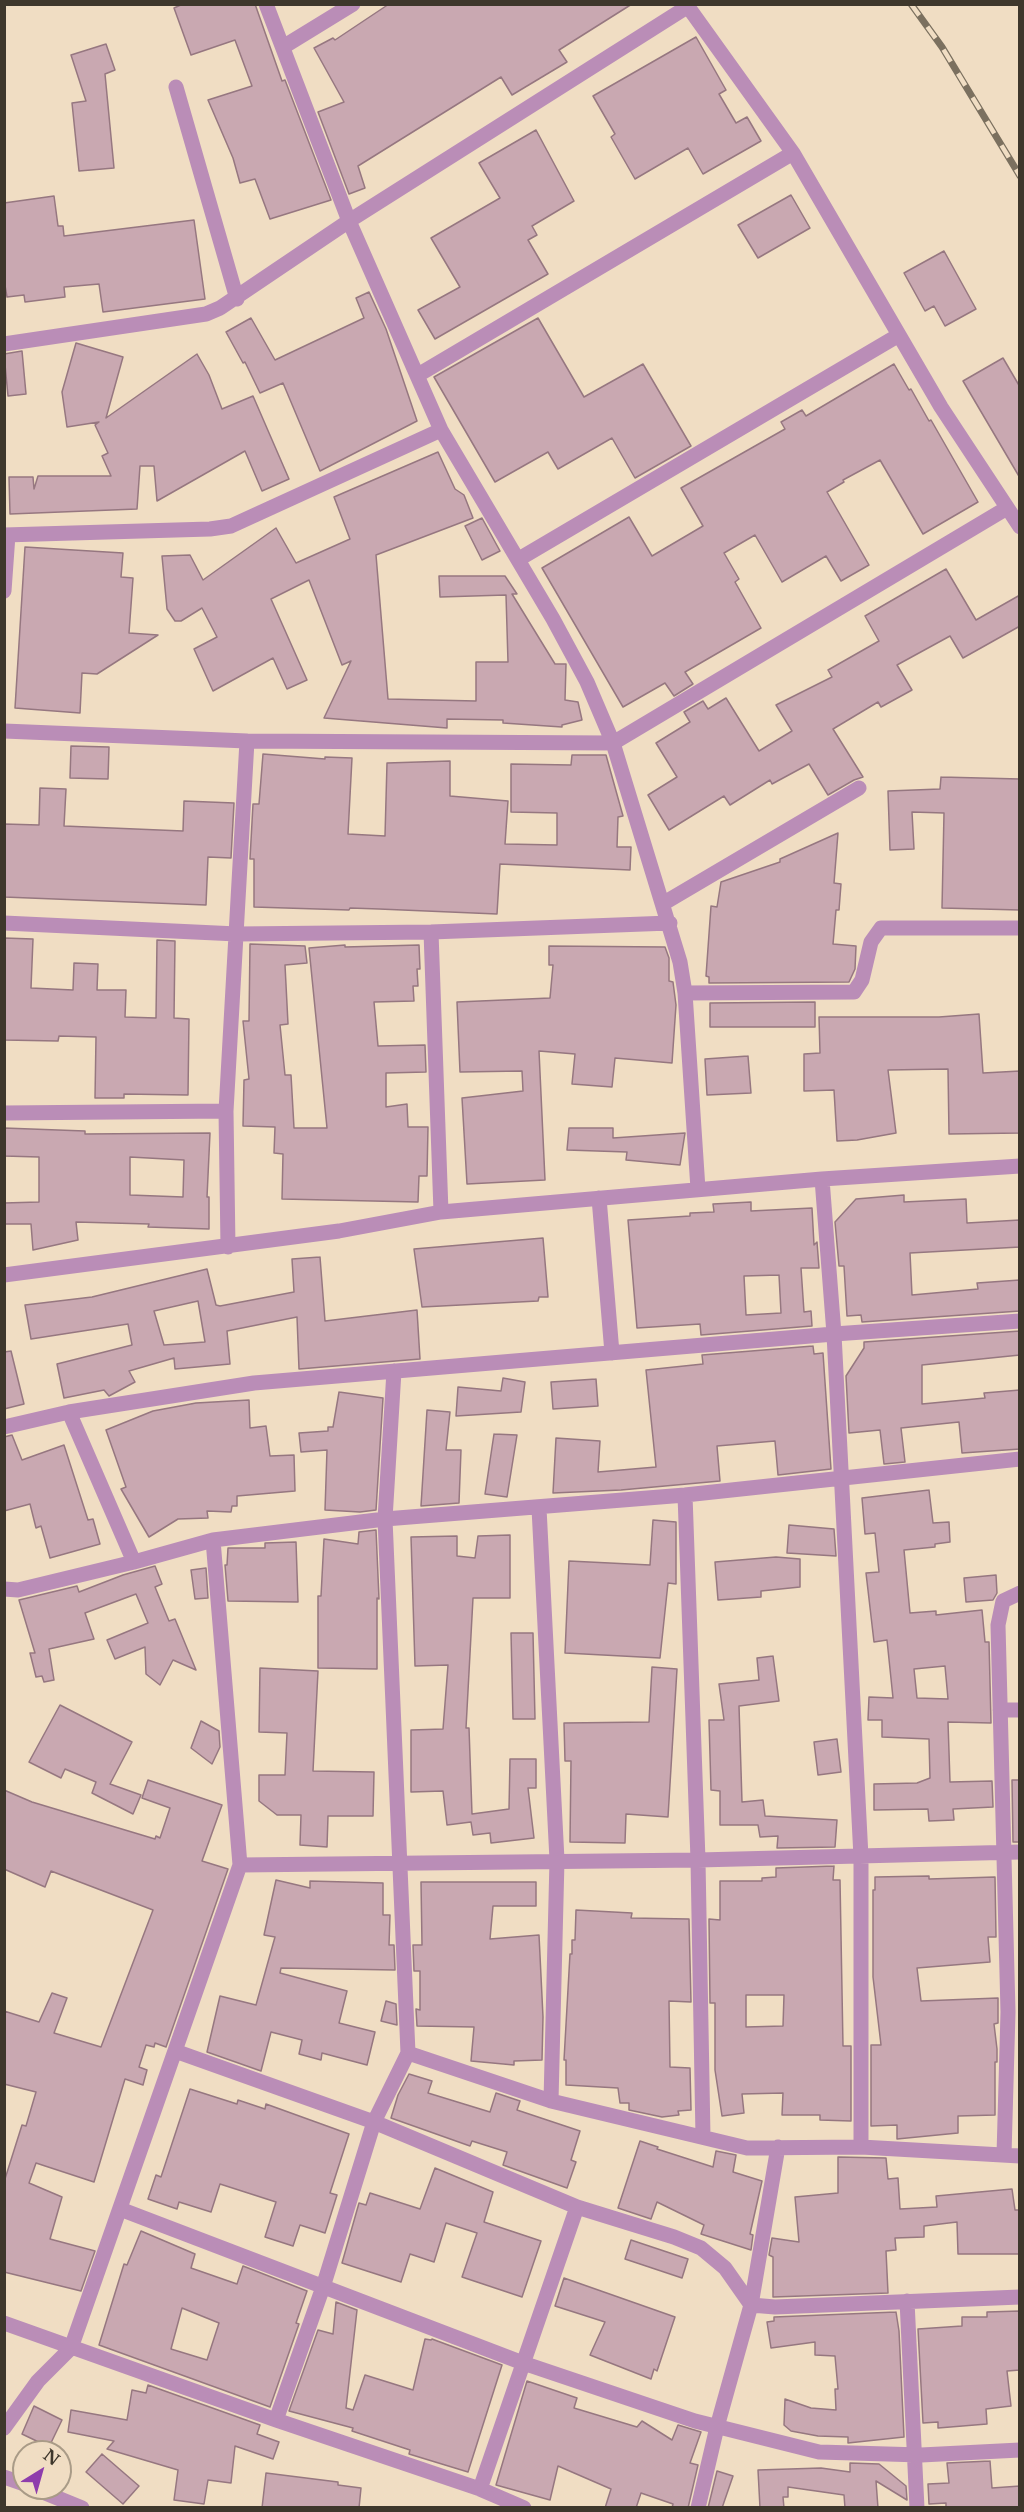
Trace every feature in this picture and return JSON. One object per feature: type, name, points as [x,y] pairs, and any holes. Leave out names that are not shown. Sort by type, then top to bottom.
[{"type":"street","points":[[266,4],[350,221],[441,430],[519,559],[587,682],[613,743],[664,903],[680,962],[685,993],[699,1189]]},
{"type":"street","points":[[283,47],[353,4]]},
{"type":"street","points":[[4,344],[206,314],[237,299],[350,221],[686,6],[793,153],[941,406],[1020,526]]},
{"type":"street","points":[[176,87],[237,299]]},
{"type":"street","points":[[418,375],[793,153]]},
{"type":"street","points":[[519,559],[899,335]]},
{"type":"street","points":[[4,591],[6,535],[210,529],[231,526],[441,430]]},
{"type":"street","points":[[4,731],[247,741],[613,743],[1007,508]]},
{"type":"street","points":[[228,1247],[226,1111],[247,741]]},
{"type":"street","points":[[664,903],[859,788]]},
{"type":"street","points":[[4,923],[237,934],[431,932],[670,923]]},
{"type":"street","points":[[685,993],[854,992],[862,980],[872,942],[881,928],[1020,928]]},
{"type":"street","points":[[431,932],[441,1212]]},
{"type":"street","points":[[4,1113],[226,1111]]},
{"type":"street","points":[[4,1275],[339,1231],[441,1212],[822,1179],[1020,1166]]},
{"type":"street","points":[[822,1179],[834,1334],[861,1857],[861,2146]]},
{"type":"street","points":[[599,1198],[612,1353]]},
{"type":"street","points":[[4,1427],[69,1412],[254,1383],[1020,1320]]},
{"type":"street","points":[[276,2420],[323,2287],[374,2122],[408,2053],[385,1519],[394,1371]]},
{"type":"street","points":[[69,1412],[134,1562]]},
{"type":"street","points":[[4,1589],[18,1590],[213,1540],[385,1519],[685,1495],[1020,1459]]},
{"type":"street","points":[[685,1495],[698,1860],[703,2137]]},
{"type":"street","points":[[538,1508],[557,1860],[551,2101]]},
{"type":"street","points":[[4,2428],[38,2381],[71,2348],[240,1865],[213,1540]]},
{"type":"street","points":[[408,2053],[551,2101],[747,2148],[861,2146],[1012,2156],[1014,2012],[1004,1852],[1000,1610],[1003,1600],[1020,1593]]},
{"type":"street","points":[[1000,1710],[1020,1710]]},
{"type":"street","points":[[240,1865],[698,1860],[1020,1852]]},
{"type":"street","points":[[175,2051],[374,2122],[577,2207],[701,2248],[724,2268],[751,2305],[775,2307],[1020,2297]]},
{"type":"street","points":[[698,2508],[717,2427],[751,2305],[778,2147]]},
{"type":"street","points":[[480,2489],[577,2207]]},
{"type":"street","points":[[120,2209],[523,2363],[717,2427],[819,2452],[914,2455],[1020,2450]]},
{"type":"street","points":[[907,2301],[917,2508]]},
{"type":"street","points":[[4,2323],[276,2420],[480,2489],[524,2508]]},
{"type":"street","points":[[62,2500],[82,2508]]},
{"type":"building","points":[[183,4],[255,4],[282,81],[285,80],[331,200],[270,219],[255,179],[240,183],[233,158],[208,100],[252,86],[235,40],[191,55],[174,8]]},
{"type":"building","points":[[389,4],[632,4],[559,50],[567,62],[512,95],[501,77],[358,166],[365,188],[349,194],[318,112],[344,102],[314,48],[333,38],[335,40]]},
{"type":"building","points":[[696,37],[726,90],[719,94],[736,123],[747,117],[761,141],[703,174],[688,148],[635,179],[611,137],[615,134],[593,96]]},
{"type":"building","points":[[106,44],[115,70],[105,74],[114,168],[79,171],[72,103],[86,101],[71,55]]},
{"type":"building","points":[[536,130],[574,201],[532,226],[537,235],[528,240],[548,274],[435,339],[418,310],[460,287],[431,238],[500,198],[479,163]]},
{"type":"building","points":[[791,195],[810,228],[758,258],[738,225]]},
{"type":"building","points":[[54,196],[58,226],[63,226],[64,236],[194,220],[205,299],[103,312],[99,284],[64,287],[65,297],[25,302],[24,295],[7,297],[4,280],[4,203]]},
{"type":"building","points":[[944,251],[976,309],[945,326],[934,306],[925,311],[904,273]]},
{"type":"building","points":[[369,292],[386,329],[417,421],[320,471],[283,383],[260,393],[245,362],[243,363],[226,332],[251,318],[275,360],[364,318],[356,298]]},
{"type":"building","points":[[538,318],[584,397],[643,364],[691,446],[635,478],[612,438],[558,469],[548,452],[495,482],[434,377]]},
{"type":"building","points":[[76,343],[123,357],[106,418],[197,354],[209,375],[222,409],[253,396],[289,479],[262,491],[245,451],[157,501],[154,466],[140,466],[137,509],[10,514],[9,477],[33,477],[34,489],[38,476],[111,476],[102,456],[108,453],[95,425],[99,422],[67,427],[62,392]]},
{"type":"building","points":[[22,351],[26,394],[8,396],[4,354]]},
{"type":"building","points":[[1003,358],[1020,387],[1020,478],[963,381]]},
{"type":"building","points":[[894,364],[929,421],[931,420],[978,502],[923,534],[880,460],[843,480],[844,482],[827,492],[869,565],[841,581],[826,556],[782,582],[755,535],[724,553],[739,579],[735,582],[761,628],[685,672],[693,684],[674,696],[665,683],[623,707],[542,568],[629,517],[652,556],[703,526],[681,488],[785,429],[781,422],[802,410],[806,416]]},
{"type":"building","points":[[438,452],[455,489],[464,495],[473,518],[376,555],[388,699],[476,701],[476,662],[508,662],[506,595],[440,597],[439,576],[505,576],[517,594],[512,594],[555,664],[566,664],[565,700],[578,702],[582,720],[562,725],[562,727],[503,723],[503,720],[447,719],[447,728],[324,718],[351,661],[342,665],[309,580],[271,599],[307,680],[287,689],[273,658],[213,691],[194,649],[217,637],[202,608],[181,621],[175,621],[167,609],[162,556],[190,555],[203,580],[276,528],[296,563],[350,539],[334,497]]},
{"type":"building","points":[[482,518],[500,551],[482,560],[465,526]]},
{"type":"building","points":[[25,547],[123,553],[121,577],[133,578],[129,633],[158,635],[97,674],[82,673],[80,713],[15,708]]},
{"type":"building","points":[[946,569],[976,620],[1020,595],[1020,626],[963,658],[950,636],[897,665],[912,690],[881,707],[878,702],[833,729],[863,777],[828,795],[809,764],[772,784],[770,780],[730,805],[724,796],[669,830],[648,795],[677,777],[656,743],[690,722],[684,712],[703,701],[708,709],[726,698],[759,751],[792,731],[776,705],[832,677],[828,670],[879,641],[865,616]]},
{"type":"building","points":[[71,746],[109,747],[108,779],[70,778]]},
{"type":"building","points":[[263,754],[325,759],[325,757],[352,758],[348,834],[385,836],[387,763],[450,761],[450,796],[508,801],[505,844],[557,845],[557,813],[511,812],[511,764],[571,765],[572,755],[606,755],[623,816],[618,817],[617,847],[631,847],[630,870],[500,864],[497,914],[254,907],[254,859],[250,859],[253,804],[259,804]]},
{"type":"building","points":[[941,777],[1020,779],[1020,910],[942,908],[944,813],[912,812],[914,849],[890,850],[888,791],[940,789]]},
{"type":"building","points":[[40,788],[66,789],[64,826],[183,831],[184,801],[234,803],[231,858],[208,857],[206,905],[4,897],[4,824],[39,825]]},
{"type":"building","points":[[838,833],[834,883],[841,884],[833,944],[856,946],[855,969],[849,982],[709,983],[709,977],[706,976],[711,906],[717,907],[721,882],[780,862],[780,859]]},
{"type":"building","points":[[4,938],[33,939],[31,988],[73,990],[74,963],[98,964],[97,990],[126,990],[125,1017],[156,1018],[157,940],[175,941],[174,1018],[189,1019],[188,1095],[124,1094],[124,1098],[95,1098],[96,1037],[59,1036],[58,1041],[4,1040]]},
{"type":"building","points":[[250,944],[305,946],[307,963],[285,965],[288,1024],[280,1025],[285,1075],[291,1075],[294,1128],[327,1128],[309,948],[345,945],[345,947],[419,945],[420,969],[417,969],[418,986],[413,986],[414,1001],[374,1002],[378,1046],[425,1045],[426,1072],[386,1073],[386,1107],[407,1104],[408,1127],[428,1127],[427,1176],[419,1176],[418,1202],[282,1199],[283,1154],[274,1153],[275,1127],[243,1126],[244,1080],[249,1079],[243,1021],[249,1021]]},
{"type":"building","points":[[549,946],[665,947],[669,958],[669,981],[673,982],[676,1005],[672,1063],[615,1058],[612,1087],[572,1084],[575,1054],[539,1051],[545,1180],[467,1184],[462,1098],[523,1091],[522,1071],[460,1072],[457,1002],[550,998],[553,965],[549,965]]},
{"type":"building","points":[[815,1002],[815,1027],[710,1027],[710,1003]]},
{"type":"building","points":[[979,1014],[983,1073],[1020,1071],[1020,1133],[949,1134],[948,1069],[888,1070],[896,1133],[857,1140],[837,1141],[834,1090],[804,1091],[804,1054],[820,1053],[819,1017],[939,1017]]},
{"type":"building","points":[[748,1056],[751,1093],[707,1095],[705,1059]]},
{"type":"building","points":[[4,1128],[85,1131],[85,1134],[210,1133],[207,1197],[209,1197],[209,1229],[148,1227],[149,1224],[76,1222],[78,1240],[33,1250],[31,1224],[4,1224],[4,1203],[39,1202],[39,1157],[4,1156]],"holes":[[[130,1157],[184,1160],[183,1197],[130,1195]]]},
{"type":"building","points":[[569,1128],[613,1128],[613,1138],[685,1133],[680,1165],[626,1160],[627,1152],[567,1150]]},
{"type":"building","points":[[904,1195],[904,1202],[966,1199],[967,1223],[1020,1220],[1020,1247],[910,1253],[912,1295],[978,1289],[977,1283],[1020,1280],[1020,1311],[862,1322],[861,1315],[847,1316],[844,1266],[839,1266],[835,1222],[856,1199]]},
{"type":"building","points":[[751,1202],[751,1211],[812,1208],[814,1245],[817,1242],[819,1268],[801,1268],[804,1312],[811,1311],[812,1326],[701,1335],[700,1324],[637,1328],[628,1220],[714,1212],[713,1204]],"holes":[[[779,1275],[781,1313],[746,1315],[744,1276]]]},
{"type":"building","points":[[543,1238],[548,1297],[539,1297],[538,1301],[422,1307],[414,1249]]},
{"type":"building","points":[[320,1257],[325,1321],[417,1310],[420,1359],[299,1369],[297,1317],[227,1331],[230,1364],[175,1369],[174,1358],[129,1371],[135,1382],[109,1396],[104,1390],[64,1398],[57,1364],[132,1345],[128,1324],[31,1339],[25,1305],[92,1297],[207,1269],[216,1305],[220,1306],[294,1292],[292,1259]],"holes":[[[198,1301],[205,1342],[164,1345],[154,1311]]]},
{"type":"building","points":[[1020,1331],[1020,1355],[922,1365],[922,1404],[985,1398],[984,1393],[1020,1390],[1020,1449],[962,1453],[959,1422],[901,1428],[905,1462],[884,1464],[880,1430],[849,1433],[846,1376],[864,1348],[864,1342]]},
{"type":"building","points":[[813,1346],[814,1354],[823,1353],[831,1469],[778,1475],[775,1441],[717,1446],[720,1481],[621,1490],[553,1493],[556,1438],[600,1441],[598,1472],[656,1467],[646,1370],[703,1364],[702,1355]]},
{"type":"building","points":[[11,1351],[24,1404],[4,1409],[4,1352]]},
{"type":"building","points":[[503,1378],[525,1382],[521,1412],[456,1416],[458,1387],[501,1391]]},
{"type":"building","points":[[596,1379],[598,1406],[553,1409],[551,1382]]},
{"type":"building","points":[[339,1392],[383,1398],[376,1510],[360,1512],[325,1510],[327,1450],[301,1452],[299,1433],[328,1431],[328,1427],[333,1427]]},
{"type":"building","points":[[249,1400],[250,1428],[266,1426],[270,1456],[294,1455],[295,1491],[237,1496],[237,1506],[232,1506],[231,1512],[207,1511],[208,1518],[178,1519],[149,1537],[121,1489],[126,1487],[106,1430],[153,1411],[196,1403]]},
{"type":"building","points":[[427,1410],[450,1412],[446,1450],[461,1450],[459,1503],[421,1506]]},
{"type":"building","points":[[494,1434],[517,1435],[507,1497],[485,1494]]},
{"type":"building","points":[[12,1435],[22,1460],[64,1445],[88,1520],[93,1519],[100,1544],[50,1558],[41,1526],[36,1528],[30,1504],[4,1511],[4,1437]]},
{"type":"building","points":[[929,1490],[933,1523],[949,1522],[950,1542],[935,1544],[935,1547],[904,1550],[910,1613],[936,1611],[936,1615],[982,1610],[985,1642],[989,1642],[991,1723],[948,1722],[950,1782],[992,1781],[993,1807],[953,1809],[954,1820],[929,1821],[928,1809],[874,1810],[874,1784],[917,1783],[930,1778],[929,1739],[882,1737],[882,1720],[868,1720],[869,1697],[893,1698],[887,1640],[874,1642],[866,1573],[879,1572],[875,1533],[865,1534],[862,1498]],"holes":[[[945,1666],[948,1699],[917,1698],[914,1669]]]},
{"type":"building","points":[[653,1520],[676,1522],[676,1584],[668,1583],[660,1658],[565,1653],[569,1561],[650,1565]]},
{"type":"building","points":[[789,1525],[834,1529],[836,1556],[787,1553]]},
{"type":"building","points":[[376,1530],[379,1599],[377,1598],[377,1669],[318,1668],[318,1596],[321,1596],[324,1539],[358,1544],[359,1532]]},
{"type":"building","points":[[510,1535],[510,1598],[473,1598],[466,1728],[469,1728],[472,1814],[509,1809],[510,1759],[536,1759],[536,1788],[528,1788],[534,1838],[491,1843],[490,1833],[473,1835],[471,1822],[447,1825],[443,1791],[411,1792],[411,1730],[443,1729],[448,1665],[415,1666],[411,1537],[457,1536],[457,1556],[475,1558],[478,1536]]},
{"type":"building","points":[[296,1542],[298,1602],[228,1601],[225,1565],[227,1565],[228,1548],[265,1548],[265,1543]]},
{"type":"building","points":[[776,1557],[800,1559],[800,1587],[761,1591],[761,1597],[718,1600],[715,1562]]},
{"type":"building","points":[[155,1566],[162,1584],[155,1587],[169,1621],[175,1619],[196,1670],[173,1660],[160,1685],[146,1674],[145,1647],[115,1659],[107,1640],[148,1623],[136,1594],[85,1613],[94,1639],[49,1649],[54,1680],[44,1682],[42,1676],[36,1677],[30,1653],[35,1653],[19,1600],[77,1586],[79,1592],[123,1575]]},
{"type":"building","points":[[206,1568],[208,1598],[195,1599],[191,1570]]},
{"type":"building","points":[[996,1575],[997,1593],[993,1600],[966,1602],[964,1578]]},
{"type":"building","points":[[511,1633],[533,1633],[535,1719],[513,1719]]},
{"type":"building","points":[[773,1656],[779,1701],[739,1706],[742,1802],[763,1800],[765,1816],[837,1820],[835,1847],[777,1848],[778,1836],[760,1837],[758,1825],[720,1825],[720,1791],[711,1790],[709,1720],[724,1720],[719,1684],[759,1680],[757,1658]]},
{"type":"building","points":[[652,1667],[677,1669],[668,1817],[626,1814],[625,1843],[570,1842],[571,1761],[565,1761],[564,1723],[649,1722]]},
{"type":"building","points":[[260,1668],[318,1671],[313,1771],[374,1772],[373,1816],[328,1816],[327,1847],[300,1845],[301,1815],[277,1815],[259,1801],[259,1775],[285,1775],[287,1733],[259,1732]]},
{"type":"building","points":[[60,1705],[132,1742],[110,1784],[141,1795],[133,1814],[92,1793],[96,1782],[65,1769],[61,1778],[29,1762]]},
{"type":"building","points":[[201,1721],[219,1731],[220,1747],[212,1764],[191,1748]]},
{"type":"building","points":[[837,1739],[841,1772],[818,1775],[814,1742]]},
{"type":"building","points":[[148,1780],[222,1805],[202,1861],[228,1869],[166,2047],[155,2043],[154,2047],[146,2045],[139,2067],[147,2070],[143,2085],[125,2079],[94,2182],[36,2163],[29,2183],[62,2197],[50,2239],[95,2251],[81,2291],[4,2272],[4,2182],[22,2125],[26,2126],[36,2092],[4,2084],[4,2011],[39,2022],[52,1993],[67,1998],[54,2033],[101,2047],[153,1910],[51,1871],[45,1887],[4,1869],[4,1790],[32,1802],[155,1839],[156,1836],[160,1838],[170,1808],[142,1798]]},
{"type":"building","points":[[1012,1780],[1020,1780],[1020,1842],[1013,1842]]},
{"type":"building","points":[[834,1866],[833,1880],[840,1880],[843,2046],[851,2046],[851,2121],[820,2120],[820,2115],[782,2115],[783,2093],[742,2094],[744,2113],[722,2116],[715,2070],[715,2003],[710,2003],[709,1919],[720,1920],[720,1881],[762,1881],[762,1878],[776,1877],[776,1868]],"holes":[[[746,1995],[784,1995],[783,2026],[746,2027]]]},
{"type":"building","points":[[929,1876],[929,1879],[995,1877],[996,1937],[988,1937],[990,1962],[917,1968],[921,2001],[998,1998],[998,2023],[994,2024],[997,2049],[995,2115],[958,2116],[958,2133],[897,2139],[897,2125],[871,2126],[871,2045],[881,2045],[873,1977],[873,1890],[875,1890],[875,1877]]},
{"type":"building","points":[[276,1880],[310,1888],[310,1881],[383,1883],[383,1915],[390,1915],[389,1945],[394,1945],[395,1970],[281,1968],[280,1973],[347,1991],[339,2023],[375,2032],[367,2065],[322,2053],[321,2060],[299,2054],[302,2040],[271,2032],[261,2071],[207,2052],[220,1996],[256,2005],[275,1937],[264,1935]]},
{"type":"building","points":[[421,1882],[536,1882],[536,1906],[493,1906],[490,1939],[539,1935],[543,2017],[542,2060],[514,2061],[514,2065],[471,2061],[474,2027],[417,2026],[416,2009],[420,2010],[420,1971],[414,1971],[413,1945],[422,1945]]},
{"type":"building","points":[[576,1910],[632,1913],[631,1918],[689,1919],[691,2002],[669,2001],[670,2067],[690,2068],[691,2110],[678,2111],[679,2115],[662,2117],[629,2110],[629,2103],[620,2103],[618,2088],[566,2085],[566,2060],[564,2060],[570,1954],[572,1954],[572,1940],[575,1940]]},
{"type":"building","points":[[386,2001],[396,2004],[397,2025],[381,2021]]},
{"type":"building","points":[[409,2074],[432,2081],[428,2093],[490,2112],[496,2093],[520,2101],[517,2110],[580,2131],[571,2160],[576,2162],[567,2188],[503,2165],[507,2152],[472,2141],[470,2146],[391,2118],[398,2095]]},
{"type":"building","points":[[190,2089],[237,2104],[238,2100],[265,2109],[266,2104],[349,2134],[330,2193],[337,2195],[325,2233],[300,2225],[293,2246],[265,2237],[276,2202],[220,2184],[211,2212],[179,2202],[177,2209],[148,2199],[156,2175],[161,2177]]},
{"type":"building","points":[[640,2141],[658,2147],[657,2149],[713,2167],[716,2151],[736,2155],[733,2172],[762,2181],[750,2234],[753,2235],[751,2250],[701,2234],[704,2225],[657,2202],[651,2219],[618,2208]]},
{"type":"building","points":[[838,2157],[886,2158],[888,2179],[898,2178],[900,2209],[937,2207],[936,2196],[1012,2189],[1015,2210],[1020,2210],[1020,2254],[958,2254],[957,2222],[924,2226],[924,2237],[895,2238],[896,2250],[886,2251],[888,2293],[773,2297],[773,2257],[769,2255],[772,2238],[799,2242],[795,2197],[838,2193]]},
{"type":"building","points":[[435,2168],[493,2192],[484,2222],[541,2241],[522,2297],[462,2277],[477,2233],[446,2223],[434,2262],[410,2254],[401,2282],[342,2263],[359,2203],[366,2205],[370,2193],[420,2209]]},
{"type":"building","points":[[141,2231],[195,2254],[191,2268],[237,2284],[243,2266],[307,2291],[296,2323],[299,2324],[270,2407],[99,2345],[124,2264],[127,2265]],"holes":[[[182,2308],[219,2323],[207,2360],[171,2349]]]},
{"type":"building","points":[[631,2240],[688,2259],[682,2278],[625,2259]]},
{"type":"building","points":[[564,2278],[675,2317],[657,2371],[654,2369],[651,2379],[590,2355],[605,2322],[555,2306]]},
{"type":"building","points":[[336,2302],[357,2310],[346,2408],[353,2410],[365,2375],[413,2390],[425,2339],[432,2339],[502,2365],[468,2472],[409,2454],[410,2450],[352,2431],[353,2428],[289,2411],[318,2330],[333,2334]]},
{"type":"building","points":[[1020,2311],[1020,2370],[1007,2371],[1011,2406],[986,2409],[987,2424],[938,2428],[938,2422],[923,2423],[918,2329],[962,2326],[962,2317],[987,2317],[987,2312]]},
{"type":"building","points":[[896,2312],[904,2437],[848,2443],[848,2437],[818,2436],[791,2431],[784,2425],[785,2399],[811,2408],[836,2410],[835,2389],[838,2389],[835,2356],[815,2355],[815,2342],[771,2348],[767,2322],[774,2321],[774,2317]]},
{"type":"building","points":[[527,2381],[577,2398],[574,2408],[637,2427],[642,2421],[672,2440],[678,2425],[701,2432],[690,2463],[698,2465],[688,2508],[672,2508],[673,2504],[641,2493],[636,2508],[605,2508],[611,2489],[558,2466],[550,2500],[496,2485]]},
{"type":"building","points":[[148,2385],[260,2425],[257,2434],[279,2442],[273,2459],[235,2446],[231,2483],[208,2480],[204,2504],[174,2500],[178,2470],[107,2449],[114,2441],[68,2432],[71,2410],[127,2420],[132,2390],[146,2393]]},
{"type":"building","points":[[34,2406],[62,2420],[52,2440],[34,2440],[22,2434]]},
{"type":"building","points":[[102,2454],[139,2486],[123,2504],[86,2472]]},
{"type":"building","points":[[990,2461],[992,2488],[1020,2486],[1020,2508],[946,2508],[946,2503],[929,2504],[928,2484],[949,2483],[947,2463]]},
{"type":"building","points":[[850,2463],[879,2464],[906,2486],[907,2500],[876,2481],[878,2508],[845,2508],[844,2495],[788,2487],[788,2497],[783,2497],[784,2508],[760,2508],[758,2470],[821,2468],[850,2472]]},
{"type":"building","points":[[717,2471],[733,2476],[722,2508],[708,2508]]},
{"type":"building","points":[[266,2473],[338,2482],[338,2485],[361,2488],[359,2508],[262,2508]]},
{"type":"railway","points":[[911,4],[942,47],[1020,176]]}]
